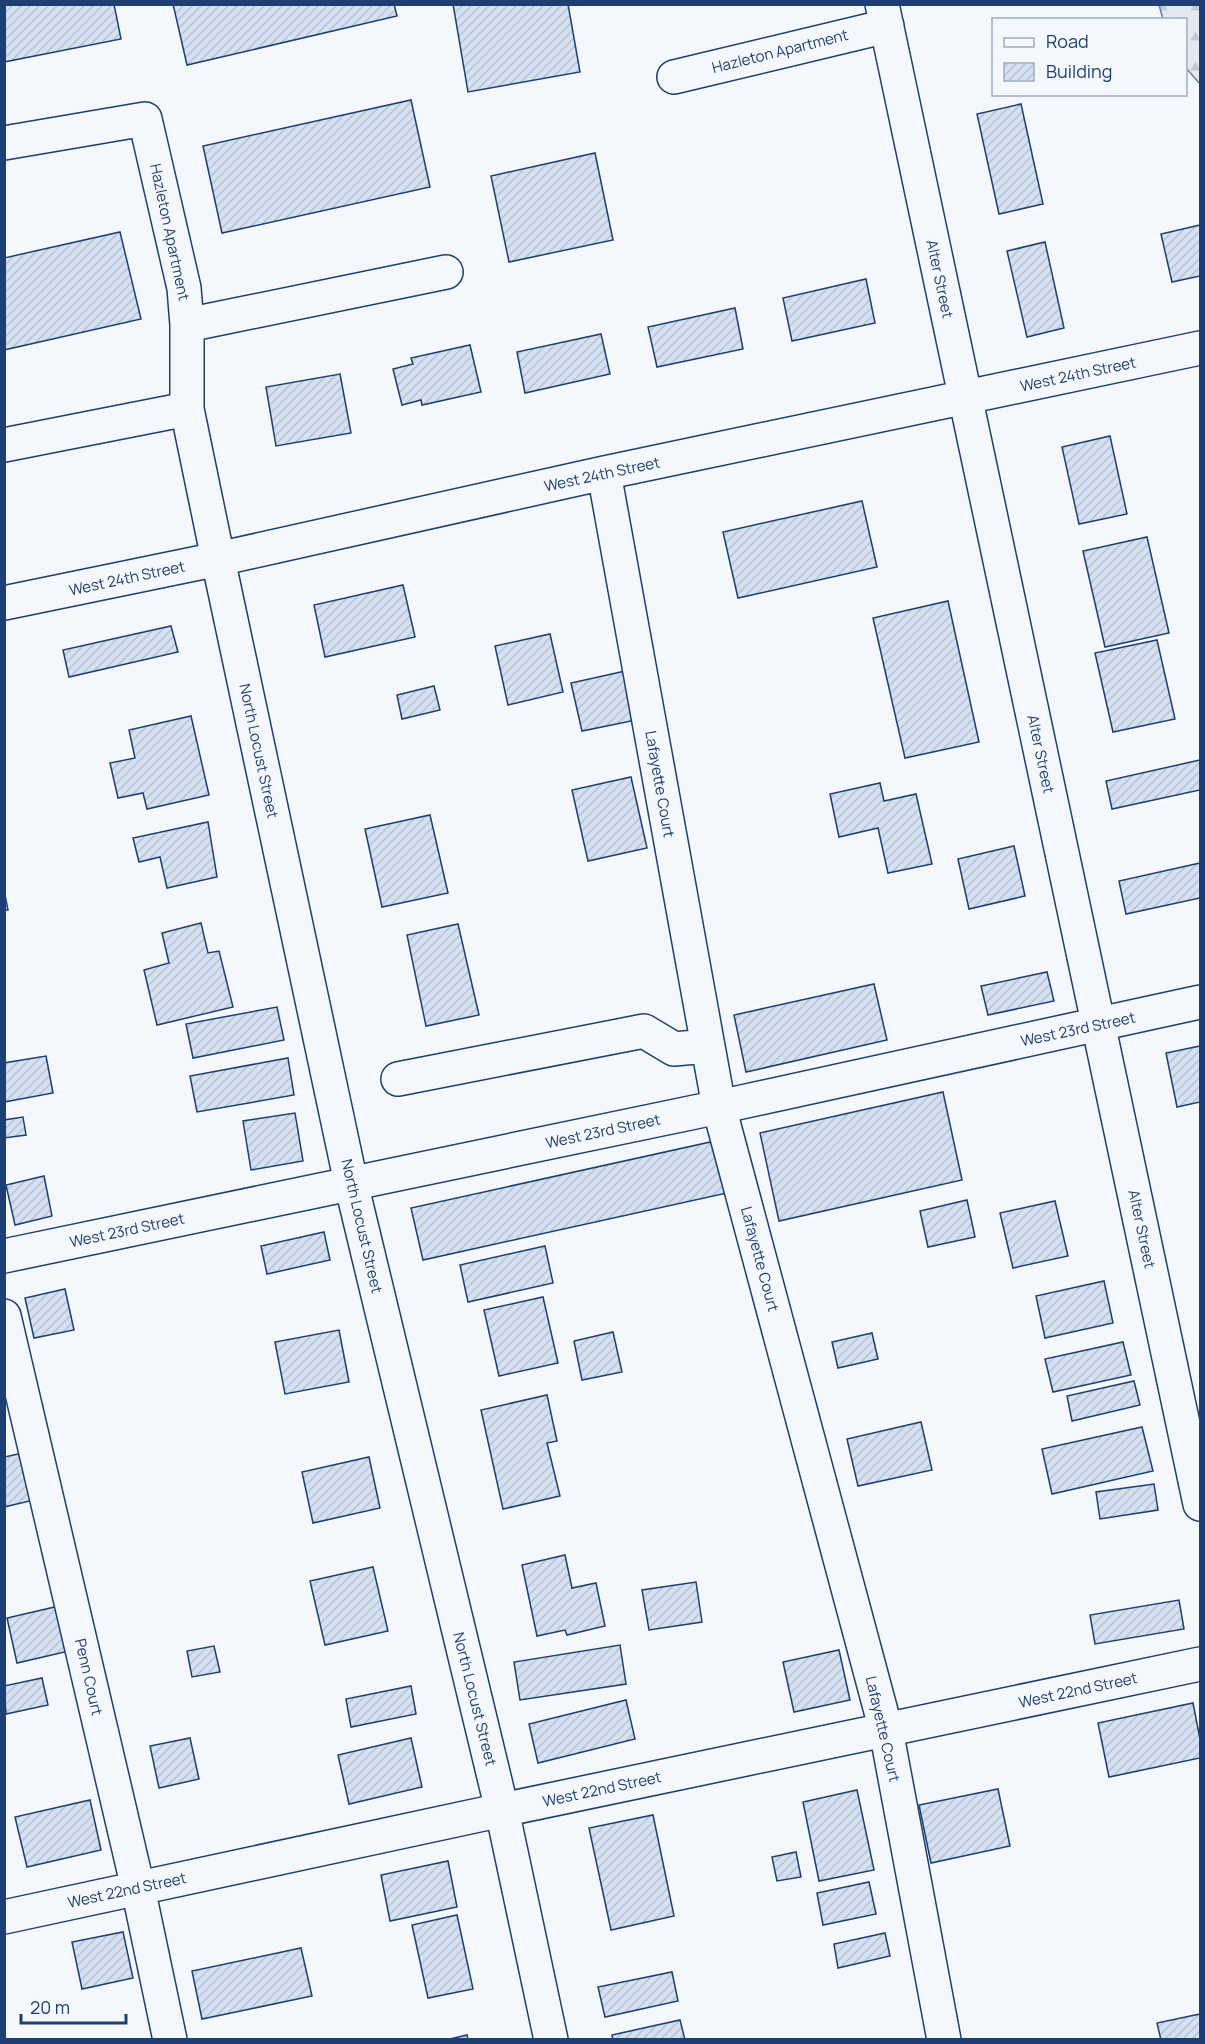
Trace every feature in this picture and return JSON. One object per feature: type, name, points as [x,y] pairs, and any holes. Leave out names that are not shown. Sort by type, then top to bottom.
[{"type":"street","name":"Hazleton Apartment","points":[[674,77],[884,15]]},
{"type":"street","name":"Alter Street","points":[[884,15],[1200,1504]]},
{"type":"street","name":"Hazleton Apartment","points":[[4,143],[145,119],[184,288],[187,326],[187,410]]},
{"type":"street","points":[[187,326],[446,272]]},
{"type":"street","name":"West 24th Street","points":[[4,603],[218,559],[604,473],[1200,348]]},
{"type":"street","points":[[4,445],[187,410]]},
{"type":"street","name":"North Locust Street","points":[[187,410],[351,1183],[502,1810],[551,2040]]},
{"type":"street","name":"Lafayette Court","points":[[604,473],[719,1107],[886,1730],[944,2040]]},
{"type":"street","name":"West 23rd Street","points":[[4,1256],[719,1107],[1200,1002]]},
{"type":"street","points":[[398,1079],[644,1031],[674,1048],[707,1046]]},
{"type":"street","name":"Penn Court","points":[[4,1316],[138,1888],[170,2040]]},
{"type":"street","name":"West 22nd Street","points":[[4,1917],[1200,1664]]},
{"type":"green space","points":[[1159,5],[1200,5],[1200,84],[1187,69],[1187,18],[1163,18]]},
{"type":"building","points":[[4,4],[114,4],[121,39],[4,62]]},
{"type":"building","points":[[173,4],[394,4],[397,16],[187,65]]},
{"type":"building","points":[[453,4],[568,4],[580,72],[468,92]]},
{"type":"building","points":[[411,100],[430,187],[222,233],[203,146]]},
{"type":"building","points":[[1021,104],[1043,204],[999,214],[977,114]]},
{"type":"building","points":[[595,153],[613,240],[509,262],[491,176]]},
{"type":"building","points":[[1200,225],[1200,276],[1172,282],[1161,234]]},
{"type":"building","points":[[120,232],[141,319],[4,350],[4,258]]},
{"type":"building","points":[[1045,242],[1064,328],[1027,337],[1007,251]]},
{"type":"building","points":[[866,279],[875,323],[792,341],[783,298]]},
{"type":"building","points":[[735,308],[743,349],[657,367],[648,327]]},
{"type":"building","points":[[601,334],[610,374],[525,393],[517,352]]},
{"type":"building","points":[[470,345],[481,392],[422,405],[421,400],[402,405],[393,369],[413,364],[411,358]]},
{"type":"building","points":[[340,374],[351,433],[276,446],[266,387]]},
{"type":"building","points":[[1110,436],[1127,514],[1079,524],[1062,447]]},
{"type":"building","points":[[862,501],[877,567],[738,598],[723,532]]},
{"type":"building","points":[[1147,537],[1169,633],[1105,647],[1083,551]]},
{"type":"building","points":[[403,585],[415,637],[325,657],[314,605]]},
{"type":"building","points":[[948,601],[979,742],[905,758],[873,618]]},
{"type":"building","points":[[171,626],[178,652],[69,677],[63,650]]},
{"type":"building","points":[[550,634],[563,692],[508,705],[495,646]]},
{"type":"building","points":[[1157,640],[1175,719],[1113,732],[1095,653]]},
{"type":"building","points":[[630,670],[641,719],[582,731],[571,683]]},
{"type":"building","points":[[434,686],[440,710],[402,719],[397,695]]},
{"type":"building","points":[[191,716],[209,795],[147,809],[143,793],[118,798],[110,763],[135,758],[129,730]]},
{"type":"building","points":[[1200,760],[1200,790],[1112,809],[1106,781]]},
{"type":"building","points":[[631,777],[647,848],[588,861],[572,790]]},
{"type":"building","points":[[880,783],[884,801],[916,794],[932,864],[888,873],[878,828],[839,837],[830,794]]},
{"type":"building","points":[[430,815],[448,893],[382,907],[365,829]]},
{"type":"building","points":[[208,822],[217,877],[167,888],[160,857],[139,862],[133,838]]},
{"type":"building","points":[[1014,846],[1025,896],[969,909],[958,859]]},
{"type":"building","points":[[1200,863],[1200,898],[1126,914],[1119,881]]},
{"type":"building","points":[[4,890],[8,910],[4,910]]},
{"type":"building","points":[[201,923],[208,953],[219,951],[233,1007],[157,1025],[144,970],[169,963],[162,933]]},
{"type":"building","points":[[458,924],[479,1015],[426,1026],[407,935]]},
{"type":"building","points":[[1047,972],[1054,1001],[988,1015],[981,986]]},
{"type":"building","points":[[874,984],[887,1040],[746,1072],[734,1015]]},
{"type":"building","points":[[277,1007],[284,1040],[193,1058],[186,1024]]},
{"type":"building","points":[[1200,1046],[1200,1102],[1177,1107],[1166,1053]]},
{"type":"building","points":[[46,1056],[53,1093],[4,1102],[4,1063]]},
{"type":"building","points":[[288,1058],[294,1095],[197,1112],[190,1076]]},
{"type":"building","points":[[943,1092],[962,1180],[779,1221],[760,1133]]},
{"type":"building","points":[[295,1113],[303,1161],[251,1170],[243,1121]]},
{"type":"building","points":[[23,1117],[26,1135],[4,1138],[4,1120]]},
{"type":"building","points":[[715,1141],[727,1193],[423,1260],[411,1208]]},
{"type":"building","points":[[44,1176],[52,1216],[15,1225],[6,1185]]},
{"type":"building","points":[[967,1200],[975,1237],[928,1247],[920,1211]]},
{"type":"building","points":[[1055,1201],[1068,1256],[1013,1268],[1000,1213]]},
{"type":"building","points":[[324,1232],[330,1260],[267,1274],[261,1246]]},
{"type":"building","points":[[545,1246],[553,1283],[468,1302],[460,1265]]},
{"type":"building","points":[[1104,1281],[1113,1323],[1045,1338],[1036,1296]]},
{"type":"building","points":[[65,1289],[74,1330],[34,1338],[25,1298]]},
{"type":"building","points":[[543,1297],[558,1363],[499,1376],[484,1310]]},
{"type":"building","points":[[339,1330],[349,1382],[285,1394],[275,1342]]},
{"type":"building","points":[[613,1332],[622,1372],[582,1380],[574,1341]]},
{"type":"building","points":[[872,1333],[878,1359],[838,1368],[832,1342]]},
{"type":"building","points":[[1123,1342],[1131,1375],[1053,1392],[1045,1359]]},
{"type":"building","points":[[1134,1381],[1140,1405],[1072,1421],[1067,1396]]},
{"type":"building","points":[[547,1395],[557,1441],[547,1443],[560,1496],[503,1509],[481,1410]]},
{"type":"building","points":[[921,1422],[932,1470],[858,1486],[847,1439]]},
{"type":"building","points":[[1142,1427],[1153,1471],[1052,1494],[1042,1449]]},
{"type":"building","points":[[23,1453],[34,1500],[4,1507],[4,1457]]},
{"type":"building","points":[[369,1457],[380,1508],[313,1523],[302,1472]]},
{"type":"building","points":[[1154,1484],[1158,1510],[1100,1519],[1096,1492]]},
{"type":"building","points":[[565,1555],[572,1588],[596,1583],[605,1626],[567,1635],[565,1630],[537,1636],[522,1565]]},
{"type":"building","points":[[373,1567],[388,1631],[325,1645],[310,1581]]},
{"type":"building","points":[[696,1582],[702,1622],[649,1630],[642,1590]]},
{"type":"building","points":[[1179,1600],[1184,1629],[1095,1644],[1090,1615]]},
{"type":"building","points":[[59,1606],[69,1651],[17,1663],[7,1618]]},
{"type":"building","points":[[620,1645],[626,1684],[520,1700],[514,1662]]},
{"type":"building","points":[[214,1646],[220,1672],[192,1677],[187,1651]]},
{"type":"building","points":[[839,1650],[850,1700],[794,1712],[783,1662]]},
{"type":"building","points":[[42,1678],[48,1705],[6,1714],[4,1686]]},
{"type":"building","points":[[411,1686],[416,1714],[351,1727],[346,1699]]},
{"type":"building","points":[[626,1700],[635,1739],[538,1763],[529,1724]]},
{"type":"building","points":[[1193,1703],[1200,1739],[1200,1758],[1109,1777],[1098,1723]]},
{"type":"building","points":[[190,1738],[199,1779],[159,1788],[150,1746]]},
{"type":"building","points":[[411,1738],[422,1787],[349,1804],[338,1755]]},
{"type":"building","points":[[998,1789],[1010,1846],[931,1863],[919,1805]]},
{"type":"building","points":[[857,1790],[874,1870],[819,1881],[803,1802]]},
{"type":"building","points":[[90,1800],[101,1850],[27,1867],[15,1817]]},
{"type":"building","points":[[653,1815],[674,1916],[611,1930],[589,1828]]},
{"type":"building","points":[[796,1852],[801,1877],[777,1881],[772,1857]]},
{"type":"building","points":[[448,1861],[457,1907],[390,1921],[381,1875]]},
{"type":"building","points":[[869,1882],[876,1914],[823,1925],[817,1893]]},
{"type":"building","points":[[457,1915],[473,1989],[428,1998],[412,1925]]},
{"type":"building","points":[[123,1932],[133,1978],[82,1989],[72,1942]]},
{"type":"building","points":[[885,1933],[890,1956],[838,1968],[834,1944]]},
{"type":"building","points":[[301,1948],[312,1996],[202,2019],[192,1971]]},
{"type":"building","points":[[672,1972],[678,2001],[605,2017],[598,1987]]},
{"type":"building","points":[[1200,2014],[1200,2040],[1161,2040],[1157,2023]]},
{"type":"building","points":[[680,2020],[685,2040],[613,2040],[612,2035]]},
{"type":"building","points":[[467,2035],[468,2040],[446,2040]]}]
